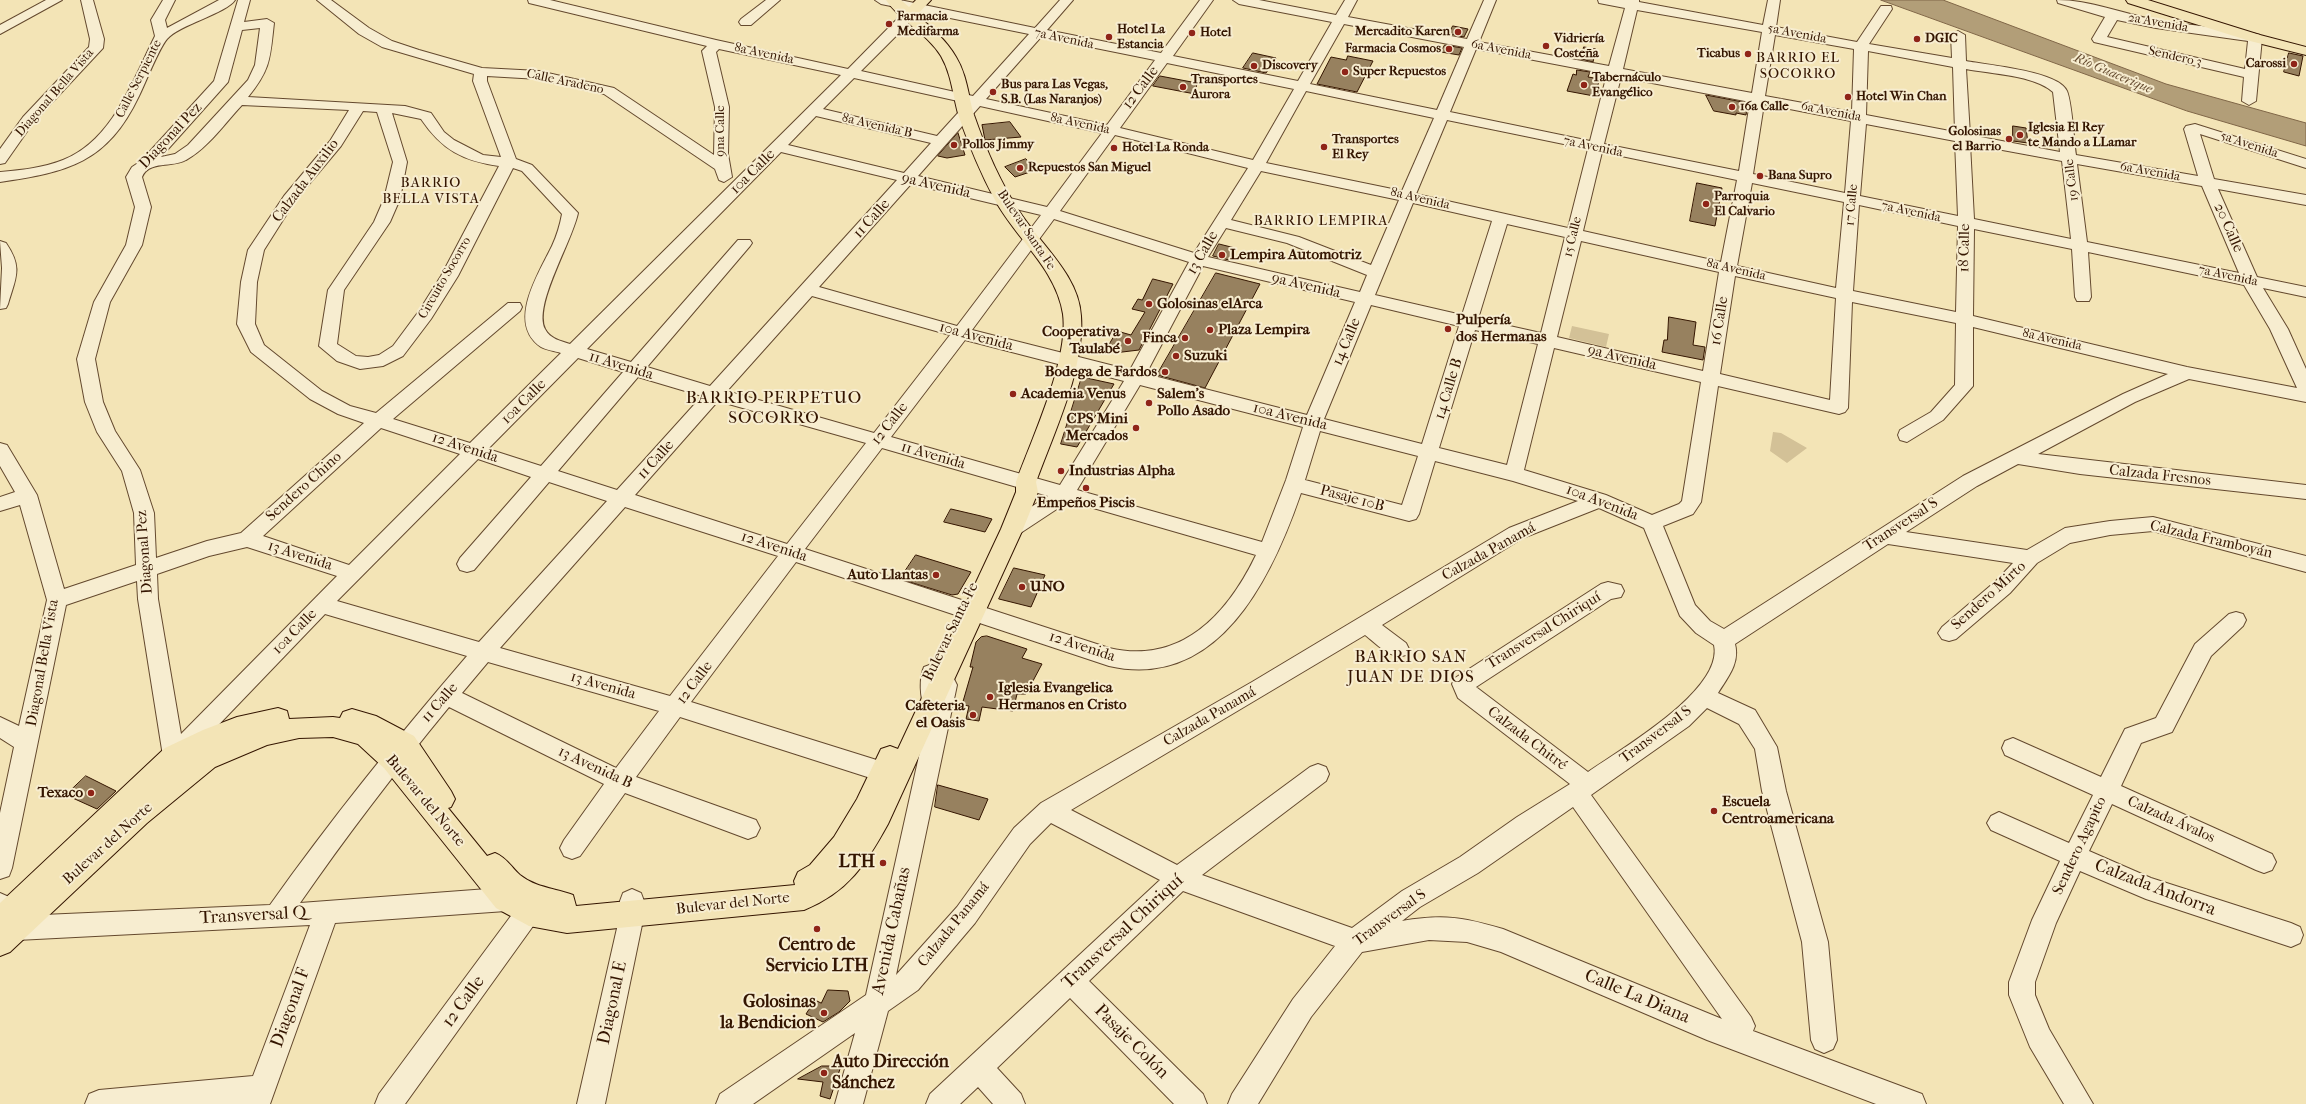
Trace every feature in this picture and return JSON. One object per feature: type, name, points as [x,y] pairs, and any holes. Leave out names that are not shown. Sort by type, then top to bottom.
[{"type":"main road","points":[[2133,0],[2255,38],[2306,51]]},
{"type":"main road","points":[[2148,0],[2306,46]]},
{"type":"main road","name":"Bulevar Santa Fe","points":[[837,866],[842,847],[883,772],[932,673],[1012,529],[1027,492],[1026,482],[1067,360],[1073,336],[1073,315],[1062,283],[1004,201],[981,155],[969,104],[948,56],[908,5]]},
{"type":"main road","name":"Bulevar Santa Fe","points":[[837,866],[859,852],[880,816],[957,648],[968,610],[1017,491],[1026,482]]},
{"type":"main road","name":"Bulevar del Norte","points":[[4,923],[174,756],[204,739],[227,730],[285,717],[323,715],[346,718],[376,726],[523,900],[571,906],[632,908],[797,885],[812,880],[837,866]]},
{"type":"main road","name":"Bulevar del Norte","points":[[4,923],[206,760],[265,735],[299,728],[333,727],[366,736],[399,752]]},
{"type":"street","points":[[0,30],[56,0]]},
{"type":"street","name":"Diagonal Bella Vista","points":[[0,160],[28,120],[96,48],[97,40],[87,0]]},
{"type":"street","name":"Calle Serpiente","points":[[0,177],[44,171],[69,163],[84,154],[108,134],[127,107],[162,36],[158,20],[168,0]]},
{"type":"street","points":[[162,36],[229,0]]},
{"type":"street","name":"Diagonal Pez","points":[[174,756],[166,721],[148,599],[144,513],[131,470],[106,432],[94,402],[86,359],[102,302],[134,245],[143,207],[134,177],[138,170],[146,164],[221,82],[244,0]]},
{"type":"street","name":"Calle Aradeno","points":[[323,0],[360,29],[387,44],[481,72],[539,75],[608,91],[722,167]]},
{"type":"street","name":"8a Avenida","points":[[534,0],[716,44],[850,72],[969,104],[1110,130],[1844,295],[1963,319],[2187,373],[2306,396]]},
{"type":"street","points":[[746,22],[774,0]]},
{"type":"street","name":"7a Avenida","points":[[881,0],[1038,34],[2306,292]]},
{"type":"street","name":"11 Calle","points":[[276,916],[327,844],[399,752],[484,651],[908,180],[942,141],[969,104],[1038,34],[1067,0]]},
{"type":"street","name":"12 Calle","points":[[572,848],[620,781],[877,440],[961,333],[1207,0]]},
{"type":"street","name":"6a Avenida","points":[[1239,0],[2069,158],[2306,200]]},
{"type":"street","name":"13 Calle","points":[[1012,529],[1064,495],[1135,378],[1198,260],[1258,164],[1351,0]]},
{"type":"street","name":"14 Calle","points":[[1170,655],[1204,640],[1237,607],[1268,551],[1295,484],[1314,423],[1490,0]]},
{"type":"street","name":"5a Avenida","points":[[1604,0],[1632,2],[2038,78]]},
{"type":"street","name":"16 Calle","points":[[1652,523],[1686,509],[1691,502],[1728,269],[1759,99],[1774,0]]},
{"type":"street","name":"2a Avenida","points":[[2063,0],[2113,15],[2156,24],[2255,38]]},
{"type":"street","name":"15 Calle","points":[[1514,474],[1632,2]]},
{"type":"street","name":"10a Calle","points":[[138,815],[164,778],[174,756],[321,605],[778,147],[850,72],[908,5]]},
{"type":"street","name":"17 Calle","points":[[1839,408],[1844,295],[1853,200],[1862,46],[1886,9]]},
{"type":"street","name":"Sendero 3","points":[[2113,15],[2099,39],[2252,75]]},
{"type":"street","points":[[146,164],[180,158],[193,148],[238,101],[254,81],[262,65],[267,23],[236,27]]},
{"type":"street","name":"18 Calle","points":[[1907,435],[1938,416],[1964,386],[1963,319],[1966,223],[1958,35]]},
{"type":"street","points":[[2250,101],[2255,38]]},
{"type":"street","name":"9na Calle","points":[[716,44],[709,51],[722,106],[722,167],[728,197]]},
{"type":"street","points":[[238,101],[308,103],[383,109],[421,114],[426,116],[439,135],[458,148],[486,161],[510,162],[480,81],[481,72]]},
{"type":"street","name":"19 Calle","points":[[2038,78],[2052,84],[2060,91],[2080,246],[2083,297]]},
{"type":"street","name":"Calzada Auxilio","points":[[358,108],[336,143],[289,199],[256,250],[248,282],[246,324],[257,348],[316,395],[344,410],[378,421]]},
{"type":"street","name":"Circuito Socorro","points":[[383,109],[400,162],[387,214],[336,290],[328,346],[339,357],[349,361],[362,363],[378,362],[388,358],[400,349],[429,311],[501,174],[510,162]]},
{"type":"street","name":"8a Avenida B","points":[[812,111],[942,141]]},
{"type":"street","name":"5a Avenida","points":[[2192,128],[2306,164]]},
{"type":"street","name":"20 Calle","points":[[2192,128],[2208,183],[2250,280],[2279,329],[2306,388]]},
{"type":"street","name":"9a Avenida","points":[[778,147],[908,180],[1004,201],[1050,213],[1198,260],[1839,408]]},
{"type":"street","name":"11 Avenida","points":[[510,162],[520,164],[527,168],[570,213],[567,230],[533,305],[534,330],[540,338],[547,342],[715,394],[1026,482],[1064,495],[1268,551]]},
{"type":"street","name":"14 Calle B","points":[[1409,514],[1430,452],[1502,218]]},
{"type":"street","points":[[1222,222],[1293,240],[1376,273]]},
{"type":"street","points":[[467,564],[744,243]]},
{"type":"street","points":[[0,246],[5,269],[0,304]]},
{"type":"street","name":"10a Avenida","points":[[808,290],[961,333],[1514,474],[1599,500],[1652,523]]},
{"type":"street","name":"Sendero Chino","points":[[57,600],[147,569],[246,539],[378,421],[402,403],[514,307]]},
{"type":"street","name":"Transversal S","points":[[1242,1104],[1302,1008],[1355,941],[1411,900],[1469,865],[1525,825],[1582,789],[1681,719],[1704,697],[1725,663],[1727,654],[1724,640],[1946,495],[2015,456],[2129,398],[2187,373]]},
{"type":"street","name":"12 Avenida","points":[[378,421],[544,473],[1120,660],[1143,663],[1170,655]]},
{"type":"street","name":"Diagonal Bella Vista","points":[[0,450],[27,495],[57,600],[28,744],[1,860]]},
{"type":"street","name":"Calzada Fresnos","points":[[2015,456],[2073,466],[2306,492]]},
{"type":"street","name":"Pasaje 10B","points":[[1295,484],[1409,514]]},
{"type":"street","points":[[0,504],[27,495]]},
{"type":"street","name":"Calzada Panamá","points":[[730,1104],[909,981],[966,915],[1022,836],[1049,810],[1110,777],[1516,533],[1599,500]]},
{"type":"street","points":[[1652,523],[1687,610],[1703,627],[1724,640]]},
{"type":"street","name":"Calzada Framboyán","points":[[2030,558],[2065,536],[2110,528],[2153,524],[2306,564]]},
{"type":"street","points":[[1884,536],[2030,558]]},
{"type":"street","name":"13 Avenida","points":[[246,539],[353,574]]},
{"type":"street","name":"Sendero Mirto","points":[[1948,633],[2003,587],[2030,558]]},
{"type":"street","name":"Transversal Chiriquí","points":[[1466,692],[1463,687],[1464,682],[1608,590],[1614,591]]},
{"type":"street","name":"13 Avenida","points":[[321,605],[676,707],[883,772]]},
{"type":"street","name":"Sendero Agapito","points":[[2079,1104],[2039,1038],[2022,995],[2022,982],[2044,920],[2076,858],[2133,736],[2164,725],[2203,650],[2236,620]]},
{"type":"street","points":[[1366,624],[1398,649]]},
{"type":"street","name":"Avenida Cabañas","points":[[849,1104],[877,1003],[929,757],[957,648]]},
{"type":"street","name":"Avenida Cabañas","points":[[929,757],[933,699],[932,673]]},
{"type":"street","name":"Calzada Chitré","points":[[1466,692],[1582,789],[1742,1026]]},
{"type":"street","name":"13 Avenida B","points":[[447,696],[620,781],[748,828]]},
{"type":"street","points":[[1704,697],[1748,717],[1766,747],[1774,791],[1815,942],[1824,1040]]},
{"type":"street","points":[[0,726],[28,744]]},
{"type":"street","name":"Calzada Ávalos","points":[[2013,748],[2264,862]]},
{"type":"street","name":"Transversal Chiriquí","points":[[940,1104],[1179,878],[1318,774]]},
{"type":"street","points":[[1049,810],[1179,878],[1355,941]]},
{"type":"street","name":"Calzada Andorra","points":[[1999,823],[2076,858],[2188,903],[2291,935]]},
{"type":"street","name":"12 Calle","points":[[389,1104],[523,900]]},
{"type":"street","name":"Transversal Q","points":[[4,923],[276,916],[523,900]]},
{"type":"street","name":"Diagonal E","points":[[591,1104],[632,908]]},
{"type":"street","name":"Diagonal F","points":[[258,1097],[327,912]]},
{"type":"street","name":"Calle La Diana","points":[[1355,941],[1429,928],[1466,930],[1503,941],[1707,1027],[1912,1104]]},
{"type":"street","name":"Pasaje Colón","points":[[1070,980],[1193,1104]]},
{"type":"street","points":[[979,1068],[1011,1104]]},
{"type":"street","points":[[99,1104],[258,1097]]},
{"type":"shaded area","points":[[1572,326],[1609,334],[1606,347],[1569,338]]},
{"type":"shaded area","points":[[1773,432],[1781,433],[1807,448],[1787,463],[1770,451]]},
{"type":"water","name":"Río Guacerique","points":[[1881,0],[1943,0],[2166,84],[2306,123],[2306,146],[2187,111]]},
{"type":"building","name":"Mercadito Karen","points":[[1453,26],[1468,29],[1464,37],[1449,34]]},
{"type":"building","points":[[1445,45],[1462,48],[1459,55],[1441,52]]},
{"type":"building","points":[[1584,47],[1596,49],[1593,62],[1581,59]]},
{"type":"building","name":"Discovery","points":[[1253,53],[1276,58],[1266,73],[1243,68]]},
{"type":"building","name":"Carossi","points":[[2289,53],[2303,56],[2299,76],[2284,72]]},
{"type":"building","name":"Super Repuestos","points":[[1348,56],[1373,61],[1357,92],[1317,84],[1331,57],[1346,60]]},
{"type":"building","name":"Tabernáculo Evangélico","points":[[1577,70],[1590,72],[1588,77],[1600,79],[1594,96],[1567,91],[1573,74],[1576,75]]},
{"type":"building","name":"Transportes Aurora","points":[[1160,76],[1197,83],[1195,94],[1153,86]]},
{"type":"building","name":"16a Calle","points":[[1706,95],[1748,103],[1746,115],[1736,113],[1736,115],[1714,111]]},
{"type":"building","points":[[1010,122],[1021,137],[985,140],[982,125]]},
{"type":"building","name":"Iglesia El Rey te Mando a LLamar","points":[[2013,126],[2026,128],[2028,143],[2013,141]]},
{"type":"building","name":"Pollos Jimmy","points":[[958,133],[965,155],[947,158],[938,156]]},
{"type":"building","name":"Repuestos San Miguel","points":[[1026,159],[1036,170],[1015,177],[1005,167]]},
{"type":"building","name":"Parroquia El Calvario","points":[[1697,183],[1722,188],[1715,226],[1690,221]]},
{"type":"building","name":"Lempira Automotriz","points":[[1219,244],[1235,248],[1229,260],[1213,256]]},
{"type":"building","name":"Plaza Lempira","points":[[1216,273],[1260,284],[1205,388],[1157,375]]},
{"type":"building","points":[[1153,279],[1173,284],[1139,350],[1114,353],[1105,351],[1117,331],[1131,335],[1145,312],[1132,309],[1138,299],[1142,300]]},
{"type":"building","points":[[1669,317],[1696,322],[1693,345],[1705,347],[1703,360],[1662,352],[1664,340],[1667,340]]},
{"type":"building","points":[[1082,377],[1114,384],[1077,447],[1061,444]]},
{"type":"building","points":[[951,509],[992,519],[985,532],[944,522]]},
{"type":"building","name":"Auto Llantas","points":[[916,555],[971,572],[958,594],[952,595],[900,579]]},
{"type":"building","name":"UNO","points":[[1014,568],[1045,575],[1031,607],[999,599]]},
{"type":"building","points":[[987,636],[1027,649],[1022,658],[1042,664],[1026,694],[1017,694],[1013,711],[982,707],[979,721],[966,719],[969,706],[962,705],[973,667],[970,667],[976,642],[981,637]]},
{"type":"building","name":"Texaco","points":[[86,776],[116,791],[97,809],[66,795]]},
{"type":"building","points":[[938,785],[988,799],[979,820],[935,807]]},
{"type":"building","points":[[828,990],[848,991],[850,1001],[839,1012],[823,1022],[806,1014],[815,1000],[821,1003]]},
{"type":"building","name":"Auto Dirección Sánchez","points":[[822,1066],[841,1066],[830,1099],[820,1096],[823,1082],[798,1079]]},
{"type":"place","name":"Farmacia Medifarma","points":[[889,24]]},
{"type":"place","name":"Mercadito Karen","points":[[1458,32]]},
{"type":"place","name":"Hotel","points":[[1192,33]]},
{"type":"place","name":"Hotel La Estancia","points":[[1109,37]]},
{"type":"place","name":"DGIC","points":[[1917,39]]},
{"type":"place","name":"Vidriería Costeña","points":[[1546,46]]},
{"type":"place","name":"Farmacia Cosmos","points":[[1449,49]]},
{"type":"place","name":"Ticabus","points":[[1748,54]]},
{"type":"place","name":"Carossi","points":[[2294,64]]},
{"type":"place","name":"Discovery","points":[[1254,66]]},
{"type":"place","name":"Super Repuestos","points":[[1345,72]]},
{"type":"place","name":"Tabernáculo Evangélico","points":[[1584,85]]},
{"type":"place","name":"Transportes Aurora","points":[[1183,87]]},
{"type":"place","name":"Bus para Las Vegas, S.B. (Las Naranjos)","points":[[993,92]]},
{"type":"place","name":"Hotel Win Chan","points":[[1848,97]]},
{"type":"place","name":"16a Calle","points":[[1732,107]]},
{"type":"place","name":"Iglesia El Rey te Mando a LLamar","points":[[2020,135]]},
{"type":"place","name":"Golosinas el Barrio","points":[[2009,139]]},
{"type":"place","name":"Pollos Jimmy","points":[[954,145]]},
{"type":"place","name":"Transportes El Rey","points":[[1324,147]]},
{"type":"place","name":"Hotel La Ronda","points":[[1114,148]]},
{"type":"place","name":"Repuestos San Miguel","points":[[1020,168]]},
{"type":"place","name":"Bana Supro","points":[[1760,176]]},
{"type":"place","name":"Parroquia El Calvario","points":[[1706,204]]},
{"type":"place","name":"Lempira Automotriz","points":[[1222,255]]},
{"type":"place","name":"Golosinas elArca","points":[[1149,304]]},
{"type":"place","name":"Pulpería dos Hermanas","points":[[1448,329]]},
{"type":"place","name":"Plaza Lempira","points":[[1210,330]]},
{"type":"place","name":"Finca","points":[[1185,338]]},
{"type":"place","name":"Cooperativa Taulabé","points":[[1128,341]]},
{"type":"place","name":"Suzuki","points":[[1176,356]]},
{"type":"place","name":"Bodega de Fardos","points":[[1165,372]]},
{"type":"place","name":"Academia Venus","points":[[1013,394]]},
{"type":"place","name":"Salem's Pollo Asado","points":[[1149,403]]},
{"type":"place","name":"CPS Mini Mercados","points":[[1136,428]]},
{"type":"place","name":"Industrias Alpha","points":[[1061,471]]},
{"type":"place","name":"Empeños Piscis","points":[[1086,488]]},
{"type":"place","name":"Auto Llantas","points":[[936,575]]},
{"type":"place","name":"UNO","points":[[1022,587]]},
{"type":"place","name":"Iglesia Evangelica Hermanos en Cristo","points":[[990,697]]},
{"type":"place","name":"Cafeteria el Oasis","points":[[973,715]]},
{"type":"place","name":"Texaco","points":[[91,793]]},
{"type":"place","name":"Escuela Centroamericana","points":[[1714,811]]},
{"type":"place","name":"LTH","points":[[883,863]]},
{"type":"place","name":"Centro de Servicio LTH","points":[[817,929]]},
{"type":"place","name":"Golosinas la Bendicion","points":[[824,1013]]},
{"type":"place","name":"Auto Dirección Sánchez","points":[[824,1073]]},
{"type":"district","name":"BARRIO EL SOCORRO","points":[[1798,68]]},
{"type":"district","name":"BARRIO BELLA VISTA","points":[[431,192]]},
{"type":"district","name":"BARRIO LEMPIRA","points":[[1321,222]]},
{"type":"district","name":"BARRIO PERPETUO SOCORRO","points":[[774,409]]},
{"type":"district","name":"BARRIO SAN JUAN DE DIOS","points":[[1411,668]]}]
